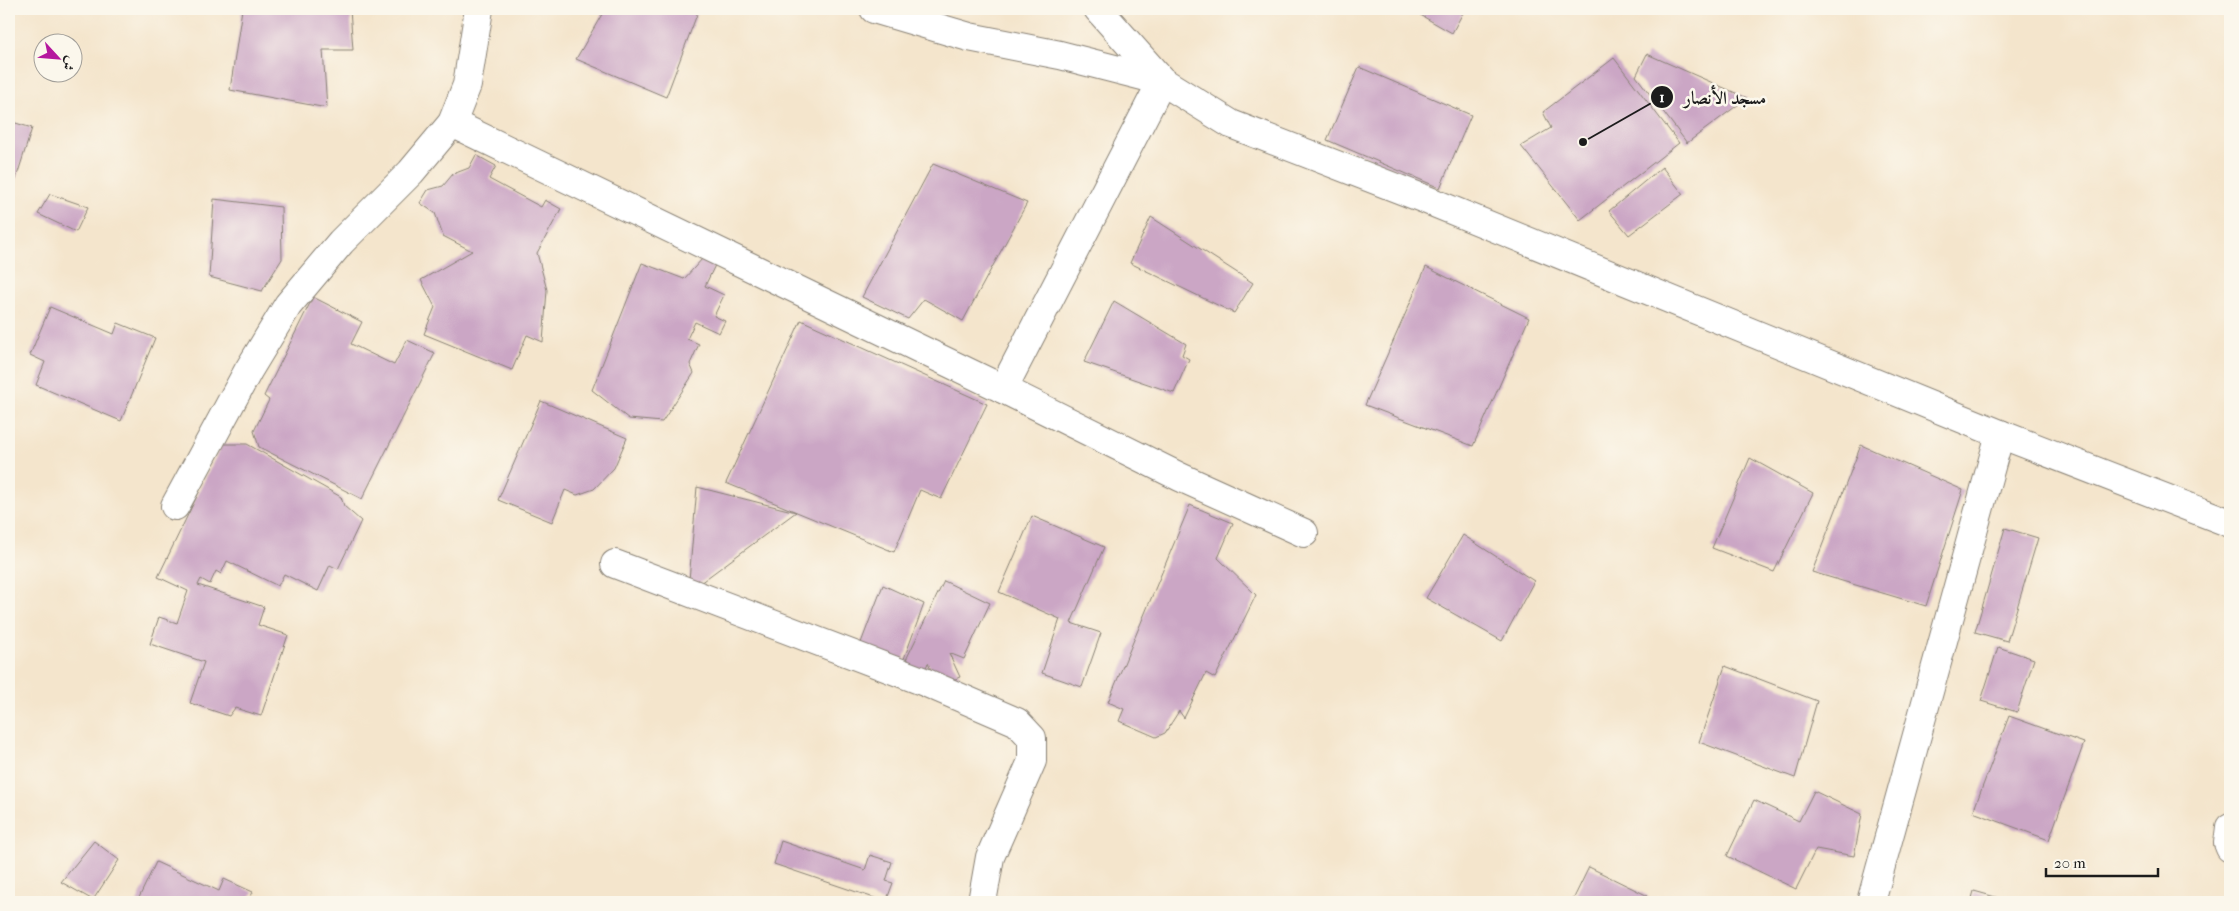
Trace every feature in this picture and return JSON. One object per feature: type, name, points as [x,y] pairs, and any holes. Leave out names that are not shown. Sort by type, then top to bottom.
[{"type":"street","points":[[175,506],[248,371],[288,305],[341,242],[411,172],[452,123],[467,85],[479,9]]},
{"type":"street","points":[[874,9],[969,37],[1060,55],[1162,82],[1231,124],[1422,198],[2000,434],[2230,523]]},
{"type":"street","points":[[1098,9],[1162,82]]},
{"type":"street","points":[[1003,389],[1162,82]]},
{"type":"street","points":[[452,123],[1003,389],[1180,477],[1304,533]]},
{"type":"street","points":[[1871,902],[2000,434]]},
{"type":"street","points":[[615,564],[922,681],[1017,722],[1032,738],[1032,761],[990,857],[982,902]]},
{"type":"street","points":[[2230,827],[2228,843],[2230,848]]},
{"type":"building","points":[[242,9],[350,9],[353,50],[323,50],[327,108],[230,90]]},
{"type":"building","points":[[605,9],[699,9],[666,97],[576,59]]},
{"type":"building","points":[[1410,9],[1465,9],[1452,33]]},
{"type":"building","points":[[1647,54],[1747,98],[1687,143],[1636,76]]},
{"type":"building","points":[[1614,58],[1679,143],[1580,220],[1521,146],[1551,128],[1543,112]]},
{"type":"building","points":[[1359,67],[1471,115],[1440,188],[1327,140]]},
{"type":"building","points":[[9,121],[32,128],[15,182],[9,180]]},
{"type":"building","points":[[476,155],[496,166],[489,179],[541,207],[545,200],[561,209],[537,253],[547,290],[543,342],[527,335],[512,370],[424,334],[435,307],[421,280],[472,251],[443,236],[435,213],[420,203],[428,190],[443,186],[453,174],[469,168]]},
{"type":"building","points":[[933,164],[1027,203],[963,321],[924,299],[908,319],[862,297]]},
{"type":"building","points":[[1662,167],[1683,194],[1629,235],[1609,211]]},
{"type":"building","points":[[50,194],[88,207],[76,232],[38,214]]},
{"type":"building","points":[[214,199],[281,207],[282,259],[262,291],[209,277]]},
{"type":"building","points":[[1151,217],[1253,283],[1234,313],[1130,263]]},
{"type":"building","points":[[703,258],[716,263],[705,286],[724,295],[714,316],[725,321],[719,333],[695,322],[687,339],[699,344],[690,364],[694,373],[662,422],[629,419],[592,390],[642,263],[684,279]]},
{"type":"building","points":[[1426,267],[1529,318],[1473,446],[1365,405]]},
{"type":"building","points":[[313,297],[362,322],[351,344],[394,365],[407,340],[435,353],[362,499],[259,447],[254,431],[269,400],[264,396]]},
{"type":"building","points":[[1114,301],[1186,344],[1182,355],[1189,359],[1174,393],[1084,362]]},
{"type":"building","points":[[50,307],[114,334],[118,323],[155,338],[121,421],[36,385],[45,362],[30,355]]},
{"type":"building","points":[[801,320],[987,404],[941,499],[920,490],[894,552],[726,483]]},
{"type":"building","points":[[541,401],[627,438],[614,468],[594,489],[577,495],[565,490],[552,522],[498,500]]},
{"type":"building","points":[[222,444],[247,444],[341,497],[344,506],[361,521],[338,569],[330,565],[318,591],[284,574],[278,586],[227,561],[221,574],[216,571],[210,584],[201,579],[198,585],[264,607],[258,625],[288,635],[261,716],[235,708],[229,716],[190,703],[204,662],[150,644],[159,617],[177,623],[188,591],[158,577]]},
{"type":"building","points":[[1861,445],[1963,490],[1926,606],[1812,572]]},
{"type":"building","points":[[1750,458],[1813,493],[1774,572],[1712,548]]},
{"type":"building","points":[[697,487],[796,512],[688,592]]},
{"type":"building","points":[[1190,505],[1233,523],[1218,558],[1256,595],[1215,678],[1206,673],[1184,718],[1179,711],[1165,733],[1156,737],[1119,721],[1124,709],[1108,702]]},
{"type":"building","points":[[1032,516],[1104,547],[1071,623],[1101,633],[1082,687],[1042,673],[1060,619],[999,592]]},
{"type":"building","points":[[2005,528],[2038,538],[2007,641],[1975,632]]},
{"type":"building","points":[[1463,535],[1534,581],[1502,641],[1426,598]]},
{"type":"building","points":[[944,581],[990,603],[964,659],[949,653],[960,677],[938,686],[928,663],[922,676],[903,666]]},
{"type":"building","points":[[883,585],[924,604],[901,667],[859,648]]},
{"type":"building","points":[[1998,647],[2034,659],[2017,712],[1981,701]]},
{"type":"building","points":[[1725,666],[1817,701],[1795,778],[1699,742]]},
{"type":"building","points":[[2009,716],[2084,743],[2049,840],[1973,812]]},
{"type":"building","points":[[1814,791],[1862,814],[1854,856],[1816,849],[1796,889],[1727,856],[1754,800],[1799,821]]},
{"type":"building","points":[[94,841],[119,860],[93,900],[61,882]]},
{"type":"building","points":[[781,841],[865,870],[870,855],[892,862],[886,881],[893,883],[886,902],[774,864]]},
{"type":"building","points":[[156,862],[219,891],[224,879],[253,892],[248,902],[137,902]]},
{"type":"building","points":[[1589,867],[1648,896],[1645,902],[1572,902]]},
{"type":"building","points":[[1974,891],[2013,902],[1971,902]]},
{"type":"place","name":"مسجد الأنصار","points":[[1583,142]]}]
